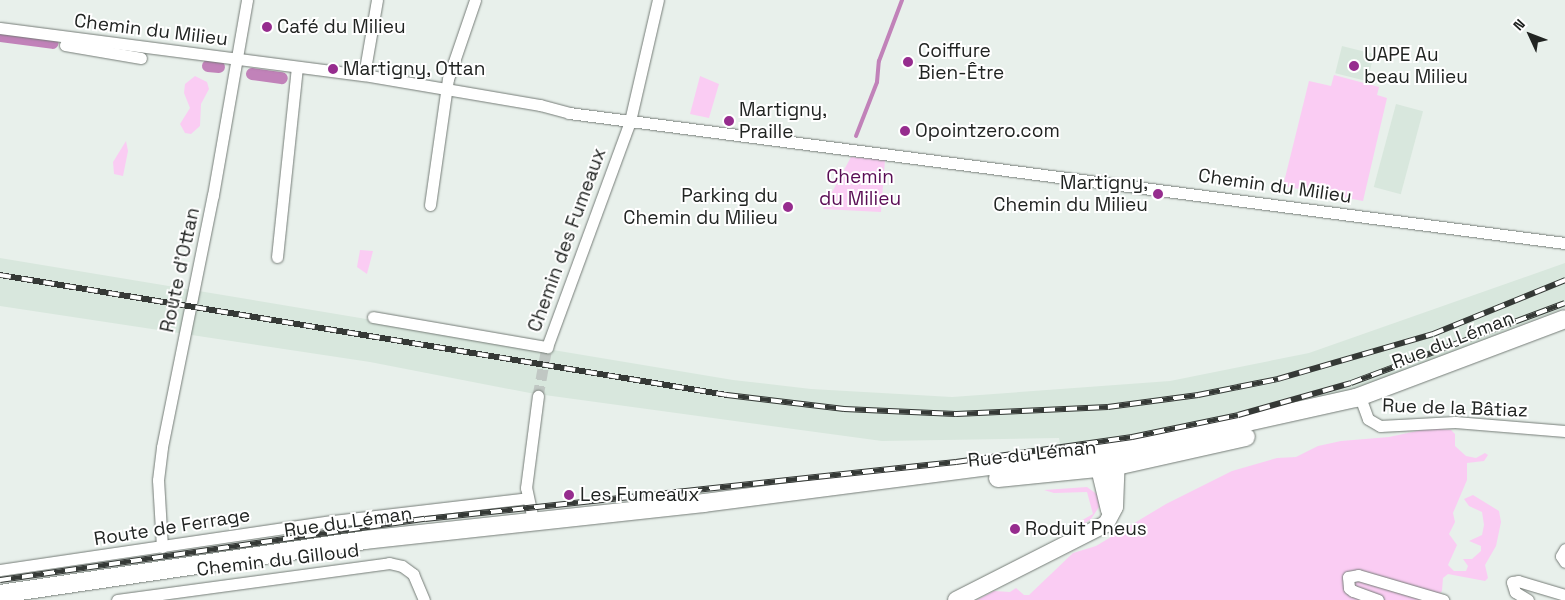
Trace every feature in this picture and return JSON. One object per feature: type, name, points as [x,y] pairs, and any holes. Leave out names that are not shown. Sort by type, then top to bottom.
[{"type":"main road","name":"Rue du Léman","points":[[0,594],[364,540],[532,520],[1097,462],[1258,433],[1358,398],[1565,319]]},
{"type":"street","name":"Route d'Ottan","points":[[162,547],[158,480],[162,446],[238,58],[247,0]]},
{"type":"street","points":[[364,75],[377,0]]},
{"type":"street","points":[[430,205],[447,90],[475,0]]},
{"type":"street","points":[[630,121],[658,0]]},
{"type":"street","name":"Chemin du Milieu","points":[[0,28],[238,58],[297,68],[364,75],[540,105],[569,113],[1565,243]]},
{"type":"street","points":[[65,45],[141,58]]},
{"type":"street","points":[[277,257],[297,68]]},
{"type":"street","name":"Chemin des Fumeaux","points":[[373,317],[547,347],[630,121]]},
{"type":"street","points":[[532,520],[526,488],[538,396]]},
{"type":"street","name":"Rue de la Bâtiaz","points":[[1358,398],[1368,419],[1380,426],[1455,422],[1565,431]]},
{"type":"street","points":[[956,600],[1092,533],[1106,524],[1113,513],[1117,458]]},
{"type":"street","points":[[1092,533],[1105,522],[1109,511],[1097,462]]},
{"type":"street","name":"Route de Ferrage","points":[[0,570],[333,521],[528,498]]},
{"type":"street","points":[[1565,549],[1561,556],[1565,562]]},
{"type":"street","name":"Chemin du Gilloud","points":[[117,600],[389,564],[402,566],[413,574],[424,600]]},
{"type":"street","points":[[1378,600],[1349,588],[1348,577],[1358,575],[1443,600]]},
{"type":"street","points":[[1528,600],[1515,592],[1512,582],[1518,581],[1565,595]]},
{"type":"shaded area","name":"UAPE Au beau Milieu","points":[[1342,46],[1374,54],[1367,81],[1335,73]]},
{"type":"shaded area","points":[[1396,104],[1423,111],[1401,194],[1374,187]]},
{"type":"shaded area","points":[[0,258],[733,380],[811,389],[952,397],[1170,381],[1309,353],[1565,263],[1565,308],[1353,390],[1172,437],[1062,455],[1059,438],[882,441],[530,393],[370,362],[0,306]]},
{"type":"green space","points":[[1334,75],[1379,87],[1377,95],[1387,98],[1363,201],[1283,186],[1309,81],[1331,86]]},
{"type":"green space","points":[[195,76],[207,82],[209,89],[201,104],[200,126],[191,134],[185,133],[180,124],[190,108],[184,93],[185,84]]},
{"type":"green space","points":[[700,76],[719,84],[709,118],[690,114]]},
{"type":"green space","points":[[126,141],[128,151],[123,176],[114,174],[113,162]]},
{"type":"green space","name":"Chemin du Milieu","points":[[851,157],[885,160],[881,212],[823,209]]},
{"type":"green space","points":[[360,250],[373,251],[367,274],[357,267]]},
{"type":"green space","points":[[1431,428],[1451,430],[1455,434],[1455,446],[1466,456],[1476,458],[1485,453],[1488,455],[1484,461],[1467,463],[1467,480],[1453,513],[1455,522],[1449,534],[1457,545],[1448,565],[1454,571],[1466,571],[1468,566],[1463,559],[1472,559],[1481,551],[1481,546],[1469,541],[1482,535],[1484,525],[1482,512],[1469,506],[1464,499],[1473,495],[1499,511],[1501,522],[1496,546],[1485,565],[1488,578],[1485,581],[1448,574],[1443,578],[1442,591],[1433,600],[977,600],[994,591],[1010,592],[1016,588],[1024,595],[1029,595],[1073,553],[1096,546],[1166,504],[1232,471],[1277,458],[1296,457],[1318,446],[1341,441],[1389,437]]},
{"type":"green space","points":[[1087,487],[1098,495],[1099,507],[1091,519],[1067,534],[1070,527],[1093,514],[1087,492],[1054,493],[1044,490]]},
{"type":"waterway","points":[[856,136],[877,82],[879,61],[902,0]]},
{"type":"waterway","points":[[0,36],[53,43]]},
{"type":"waterway","points":[[208,66],[219,67]]},
{"type":"waterway","points":[[252,74],[282,78]]},
{"type":"tunnel","points":[[538,396],[547,347]]},
{"type":"railway","points":[[0,275],[727,395],[844,409],[956,414],[1108,407],[1198,395],[1278,379],[1433,334],[1565,280]]},
{"type":"railway","points":[[0,580],[425,519],[956,462],[1132,437],[1238,415],[1351,383],[1565,303]]},
{"type":"place","name":"Café du Milieu","points":[[267,27]]},
{"type":"place","name":"Coiffure Bien-Être","points":[[908,62]]},
{"type":"place","name":"UAPE Au beau Milieu","points":[[1354,66]]},
{"type":"place","name":"Martigny, Ottan","points":[[333,69]]},
{"type":"place","name":"Martigny, Praille","points":[[729,121]]},
{"type":"place","name":"Opointzero.com","points":[[905,131]]},
{"type":"place","name":"Martigny, Chemin du Milieu","points":[[1158,194]]},
{"type":"place","name":"Parking du Chemin du Milieu","points":[[788,207]]},
{"type":"place","name":"Les Fumeaux","points":[[569,495]]},
{"type":"place","name":"Roduit Pneus","points":[[1015,529]]}]
